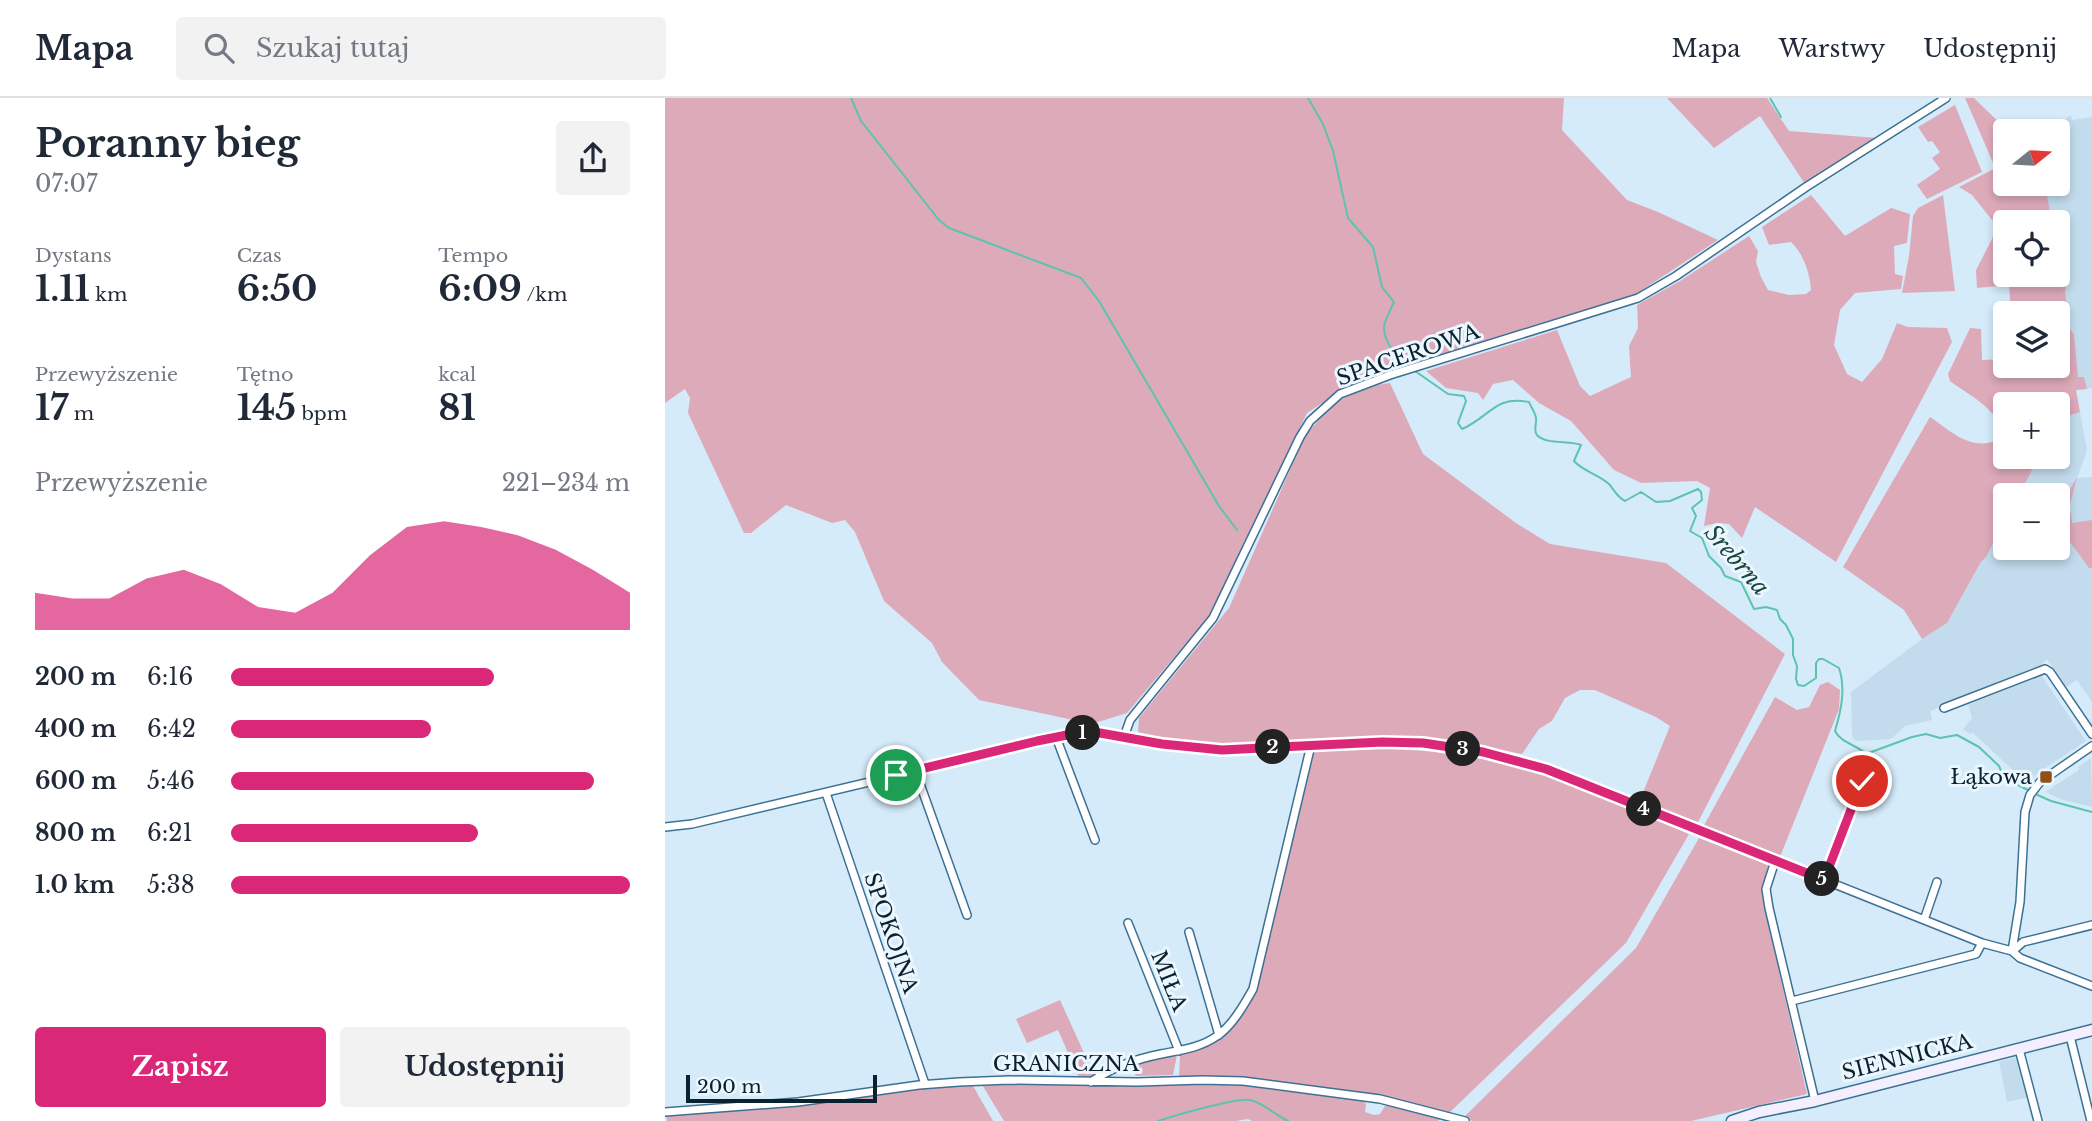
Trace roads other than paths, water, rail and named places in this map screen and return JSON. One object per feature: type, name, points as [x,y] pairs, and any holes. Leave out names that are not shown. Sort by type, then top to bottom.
[{"type":"main road","name":"SIENNICKA","points":[[1732,1121],[1759,1112],[1815,1101],[2092,1030]]},
{"type":"street","name":"SPACEROWA","points":[[1124,737],[1130,720],[1213,618],[1300,437],[1310,421],[1340,394],[1637,298],[1676,276],[1812,183],[1946,98]]},
{"type":"street","points":[[1944,708],[2045,669],[2050,671],[2092,734]]},
{"type":"street","points":[[665,827],[692,824],[1056,737],[1084,733],[1222,750],[1402,742],[1483,752],[1546,769],[1982,943],[2012,951],[2020,958],[2092,986]]},
{"type":"street","points":[[1056,737],[1095,840]]},
{"type":"street","points":[[1091,1082],[1136,1060],[1200,1046],[1219,1035],[1253,989],[1311,745]]},
{"type":"street","points":[[2012,951],[2020,902],[2028,800],[2035,786],[2092,747]]},
{"type":"street","points":[[915,770],[967,915]]},
{"type":"street","points":[[1824,880],[1862,781]]},
{"type":"street","name":"SPOKOJNA","points":[[826,793],[925,1084]]},
{"type":"street","points":[[1779,863],[1766,889],[1815,1101]]},
{"type":"street","points":[[1924,920],[1937,882]]},
{"type":"street","name":"MIŁA","points":[[1128,923],[1179,1051]]},
{"type":"street","points":[[2012,951],[2023,942],[2092,925]]},
{"type":"street","points":[[1189,932],[1219,1035]]},
{"type":"street","points":[[1792,1001],[1973,954],[1978,952],[1982,943]]},
{"type":"street","points":[[2070,1036],[2091,1121]]},
{"type":"street","points":[[2019,1049],[2038,1121]]},
{"type":"street","name":"GRANICZNA","points":[[665,1112],[798,1102],[925,1084],[1009,1080],[1202,1080],[1243,1081],[1380,1099],[1465,1121]]},
{"type":"waterway","points":[[851,98],[861,121],[939,220],[949,228],[1081,278],[1099,301],[1219,506],[1237,530]]},
{"type":"waterway","name":"Srebrna","points":[[1308,98],[1323,124],[1333,151],[1348,218],[1373,247],[1382,287],[1394,302],[1384,325],[1386,339],[1408,366]]},
{"type":"waterway","points":[[1770,98],[1781,117]]},
{"type":"waterway","name":"Srebrna","points":[[1415,371],[1448,394],[1464,396],[1466,401],[1458,423],[1462,429],[1500,404],[1529,402],[1536,420],[1537,435],[1546,440],[1581,445],[1574,461],[1609,484],[1625,501],[1641,492],[1656,502],[1670,501],[1698,489],[1702,500],[1692,508],[1696,516],[1690,531],[1702,538],[1709,556],[1725,576],[1741,582],[1754,609],[1766,607],[1777,610],[1793,639],[1798,685],[1804,686],[1816,678],[1816,663],[1819,659],[1839,668],[1841,708],[1835,731],[1845,741],[1866,754],[1926,734],[1940,738],[1957,735],[1979,747],[1999,766],[2004,778],[2028,790]]},
{"type":"waterway","name":"Srebrna","points":[[2033,793],[2092,812]]},
{"type":"waterway","points":[[1158,1121],[1205,1107],[1243,1100],[1260,1104],[1288,1121]]},
{"type":"place","name":"Łąkowa","points":[[2046,777]]}]
